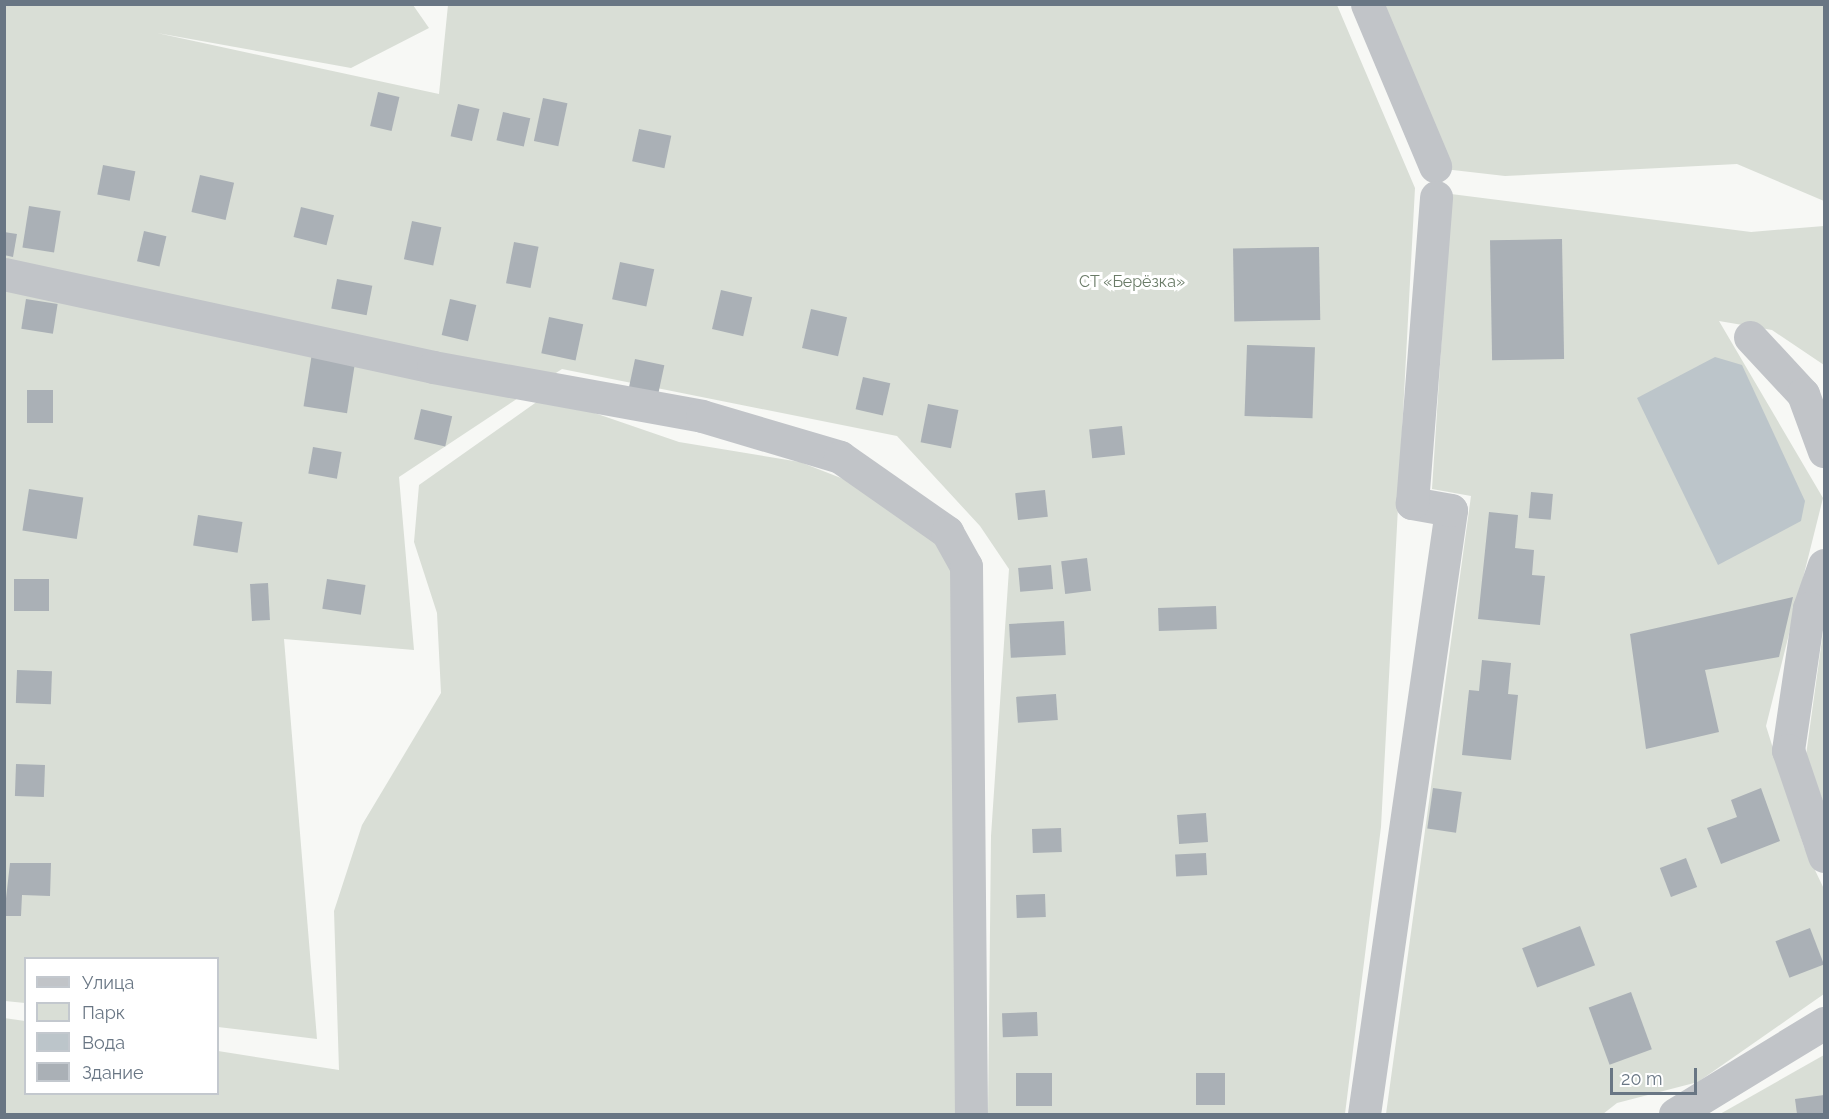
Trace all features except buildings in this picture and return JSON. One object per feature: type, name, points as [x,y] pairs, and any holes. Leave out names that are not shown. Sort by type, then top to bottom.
[{"type":"street","points":[[1364,1114],[1451,510],[1412,503],[1436,182],[1367,4]]},
{"type":"street","points":[[4,274],[433,367],[702,416],[840,457],[947,532],[966,566],[971,1114]]},
{"type":"street","points":[[1750,337],[1803,394],[1824,451]]},
{"type":"street","points":[[1824,566],[1809,608],[1788,750],[1824,856]]},
{"type":"street","points":[[1675,1114],[1824,1023]]},
{"type":"green space","name":"СТ «Берёзка»","points":[[5,5],[413,5],[429,28],[351,68],[157,33],[439,94],[448,5],[1337,5],[1415,188],[1381,827],[1345,1114],[988,1114],[991,836],[1009,569],[980,526],[897,436],[562,369],[399,477],[414,650],[284,639],[317,1039],[219,1027],[219,957],[24,957],[24,1003],[5,1001]]},
{"type":"green space","points":[[1363,5],[1824,5],[1824,201],[1737,164],[1505,176],[1444,169]]},
{"type":"green space","points":[[1451,194],[1751,232],[1824,226],[1824,365],[1772,330],[1719,321],[1823,498],[1766,726],[1804,847],[1824,889],[1824,994],[1698,1082],[1617,1103],[1603,1114],[1386,1114],[1471,496],[1432,489]]},
{"type":"green space","points":[[545,396],[679,442],[800,462],[864,487],[937,536],[952,570],[961,1114],[5,1114],[4,1018],[24,1021],[24,1095],[219,1095],[219,1051],[339,1070],[334,911],[362,825],[441,693],[437,613],[414,542],[419,485]]},
{"type":"green space","points":[[1824,625],[1824,804],[1806,755]]},
{"type":"green space","points":[[1824,1055],[1824,1114],[1720,1114]]},
{"type":"water","points":[[1715,357],[1742,365],[1805,501],[1801,521],[1718,565],[1637,398]]}]
